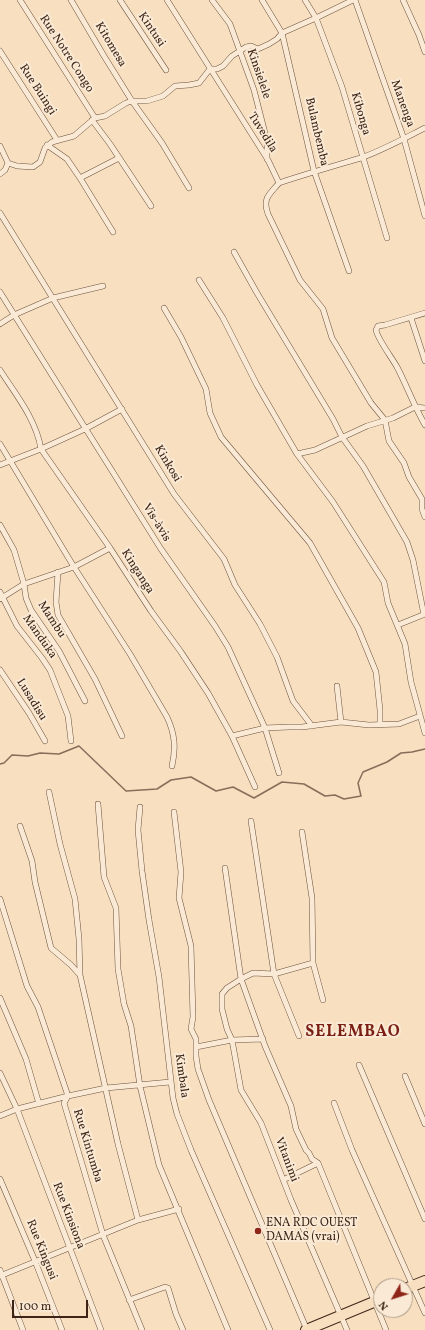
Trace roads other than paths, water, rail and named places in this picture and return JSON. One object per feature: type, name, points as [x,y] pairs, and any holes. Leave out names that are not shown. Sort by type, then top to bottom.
[{"type":"highway","points":[[413,1286],[425,1281]]},
{"type":"highway","points":[[307,1330],[373,1303]]},
{"type":"street","name":"Rue Notre Congo","points":[[20,0],[94,119],[151,206]]},
{"type":"street","name":"Kitomesa","points":[[71,0],[132,101],[162,143],[189,188]]},
{"type":"street","name":"Kintusi","points":[[120,0],[166,70]]},
{"type":"street","name":"Tuvedila","points":[[167,0],[268,160],[279,183]]},
{"type":"street","name":"Kinsielele","points":[[212,0],[230,24],[254,90],[267,141],[268,160]]},
{"type":"street","name":"Bulambemba","points":[[262,0],[282,33],[314,171],[349,271]]},
{"type":"street","name":"Kibonga","points":[[305,0],[316,18],[342,87],[387,238]]},
{"type":"street","points":[[8,163],[17,166],[33,167],[40,162],[43,152],[48,145],[52,142],[74,136],[94,119],[105,116],[132,101],[147,101],[163,96],[175,86],[189,85],[200,82],[210,69],[217,69],[223,66],[232,56],[240,51],[251,46],[258,48],[269,44],[277,39],[282,33],[354,0]]},
{"type":"street","name":"Manenga","points":[[354,0],[404,139],[425,216]]},
{"type":"street","points":[[403,0],[422,34],[425,52]]},
{"type":"street","name":"Rue Buingi","points":[[0,51],[58,140]]},
{"type":"street","points":[[425,128],[404,139],[362,157],[279,183],[266,198],[265,207],[300,280],[323,309],[332,338],[371,403],[384,420],[390,441],[404,463],[409,477],[422,499],[422,509],[425,517]]},
{"type":"street","points":[[48,145],[67,159],[113,232]]},
{"type":"street","points":[[0,146],[8,163],[6,170],[0,174]]},
{"type":"street","points":[[80,178],[119,158]]},
{"type":"street","name":"Kinkosi","points":[[0,213],[174,494],[220,553],[235,585],[260,624],[277,657],[293,701],[312,726]]},
{"type":"street","points":[[234,252],[333,419],[342,437],[363,466],[406,542],[413,560],[425,615],[398,625]]},
{"type":"street","points":[[199,280],[223,318],[257,385],[298,454],[333,502],[383,579],[388,603],[405,644],[411,682],[422,727],[425,733]]},
{"type":"street","points":[[0,324],[14,315],[53,298],[103,286]]},
{"type":"street","name":"Vis-àvis","points":[[0,292],[160,549],[228,646],[265,728],[279,773]]},
{"type":"street","points":[[164,308],[181,337],[206,389],[210,413],[221,437],[310,544],[358,628],[376,672],[380,725]]},
{"type":"street","points":[[425,313],[378,326],[376,330],[397,368],[425,425]]},
{"type":"street","points":[[411,318],[425,361]]},
{"type":"street","name":"Kinganga","points":[[0,370],[29,414],[41,449],[208,693],[232,736],[255,787]]},
{"type":"street","points":[[298,454],[315,450],[367,426],[402,414],[415,407],[425,408]]},
{"type":"street","points":[[0,465],[41,449],[85,429],[122,409]]},
{"type":"street","points":[[0,444],[74,567],[130,654],[171,725],[175,744],[172,766]]},
{"type":"street","name":"Mambu","points":[[0,525],[14,550],[24,584],[26,598],[31,610],[59,651],[85,701]]},
{"type":"street","points":[[2,598],[24,584],[74,567],[110,548]]},
{"type":"street","points":[[58,572],[56,602],[58,615],[95,679],[122,736]]},
{"type":"street","name":"Manduka","points":[[0,592],[17,626],[50,670],[68,716],[72,741]]},
{"type":"street","name":"Lusadisu","points":[[0,670],[29,713],[45,741]]},
{"type":"street","points":[[337,686],[341,722]]},
{"type":"street","points":[[232,736],[265,728],[312,726],[341,722],[380,725],[399,724],[425,711]]},
{"type":"street","points":[[49,792],[60,844],[75,898],[79,939],[80,975],[123,1165],[138,1220]]},
{"type":"street","points":[[98,804],[104,877],[116,908],[118,969],[124,1004],[130,1026],[140,1086],[159,1165],[228,1330]]},
{"type":"street","name":"Kimbala","points":[[140,807],[138,830],[142,871],[148,920],[159,977],[173,1098],[177,1114],[191,1150],[270,1330]]},
{"type":"street","points":[[174,812],[181,872],[179,898],[191,946],[193,1017],[191,1029],[196,1039],[198,1069],[209,1100],[307,1330]]},
{"type":"street","points":[[251,820],[274,974],[299,1036]]},
{"type":"street","points":[[20,826],[32,861],[35,882],[51,948],[80,975]]},
{"type":"street","points":[[302,832],[312,898],[313,963],[323,1000]]},
{"type":"street","points":[[225,868],[241,978],[262,1040],[292,1106],[296,1129],[306,1150],[310,1153],[312,1159],[318,1163],[373,1290]]},
{"type":"street","name":"Rue Kintumba","points":[[0,899],[27,986],[38,1007],[68,1096],[64,1103],[104,1235],[142,1330]]},
{"type":"street","points":[[241,978],[253,973],[274,974],[313,963]]},
{"type":"street","name":"Vitanimi","points":[[241,978],[227,988],[222,994],[222,1009],[227,1029],[232,1040],[241,1090],[261,1123],[283,1180],[347,1330]]},
{"type":"street","points":[[0,998],[26,1059],[39,1104]]},
{"type":"street","points":[[196,1047],[232,1040],[262,1040]]},
{"type":"street","points":[[359,1065],[425,1219]]},
{"type":"street","name":"Rue Kinsiona","points":[[0,1073],[17,1109],[101,1330]]},
{"type":"street","points":[[405,1076],[425,1124]]},
{"type":"street","points":[[0,1116],[17,1109],[106,1088],[170,1082]]},
{"type":"street","points":[[334,1103],[405,1278]]},
{"type":"street","points":[[283,1180],[318,1163]]},
{"type":"street","name":"Rue Kingusi","points":[[0,1179],[35,1261],[62,1330]]},
{"type":"street","points":[[23,1330],[1,1274],[104,1235],[138,1220],[178,1209]]},
{"type":"street","points":[[129,1300],[165,1287],[168,1288],[176,1314],[183,1330]]},
{"type":"street","points":[[413,1294],[425,1313]]},
{"type":"street","points":[[383,1318],[386,1330]]},
{"type":"waterway","points":[[0,764],[4,763],[12,755],[28,756],[40,753],[59,754],[79,746],[126,791],[157,789],[171,780],[191,777],[216,791],[233,787],[254,798],[282,782],[304,784],[325,796],[335,795],[344,799],[361,796],[358,783],[363,772],[387,762],[401,753],[425,749]]},
{"type":"place","name":"ENA RDC OUEST DAMAS (vrai)","points":[[258,1231]]},
{"type":"district","name":"SELEMBAO","points":[[353,1033]]}]
